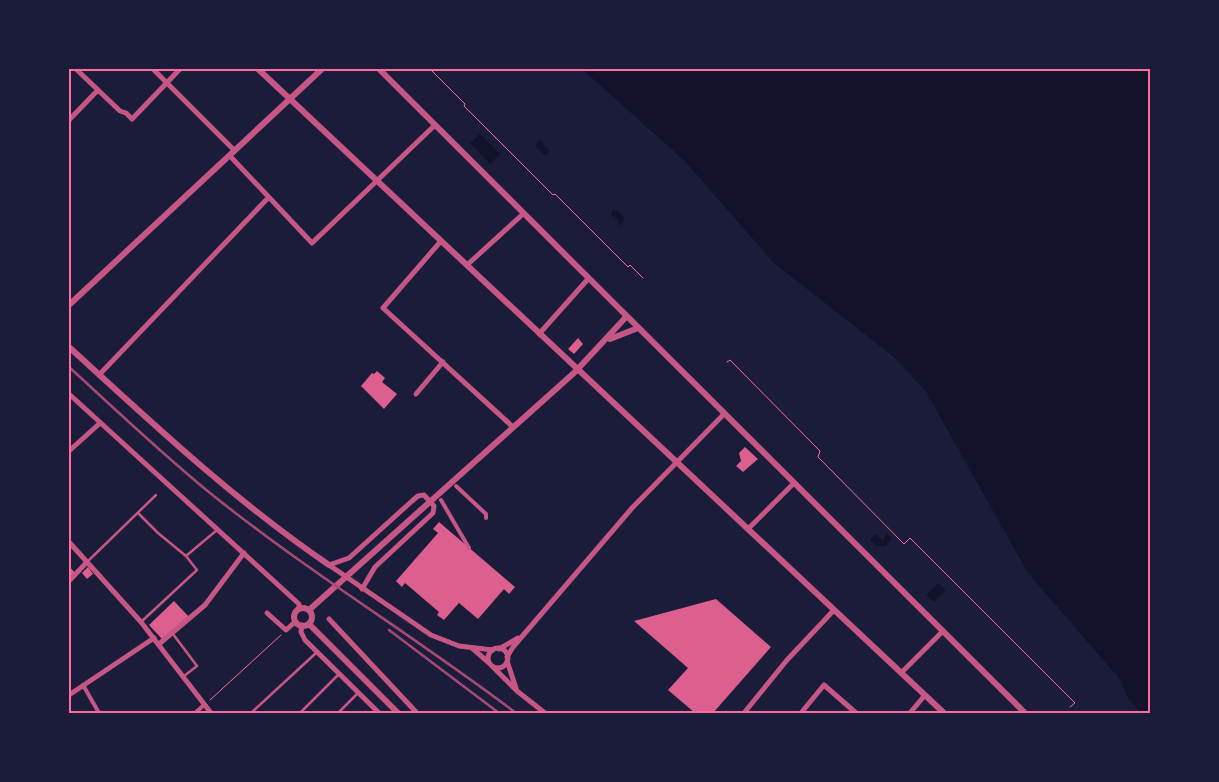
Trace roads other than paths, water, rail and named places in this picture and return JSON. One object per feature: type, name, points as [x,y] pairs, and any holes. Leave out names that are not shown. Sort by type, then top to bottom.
[{"type":"street","points":[[76,69],[120,111],[126,113],[132,119],[180,69]]},
{"type":"street","points":[[152,69],[233,153],[268,198],[312,243],[435,125]]},
{"type":"street","points":[[258,69],[944,713]]},
{"type":"street","points":[[69,305],[322,69]]},
{"type":"street","points":[[378,69],[1025,713]]},
{"type":"street","points":[[69,120],[98,90]]},
{"type":"street","points":[[100,375],[268,198]]},
{"type":"street","points":[[467,265],[523,214]]},
{"type":"street","points":[[442,241],[383,308],[513,427]]},
{"type":"street","points":[[539,334],[588,279]]},
{"type":"street","points":[[299,609],[309,610],[432,502],[578,370],[626,317]]},
{"type":"street","points":[[606,341],[638,328]]},
{"type":"street","points":[[69,347],[223,485],[284,534],[329,566],[420,629],[450,643],[471,648],[496,649],[505,652],[517,691]]},
{"type":"street","points":[[416,394],[443,362]]},
{"type":"street","points":[[69,394],[99,424],[218,529],[299,604],[299,609],[295,614],[302,624],[398,713]]},
{"type":"street","points":[[493,667],[500,668],[523,636],[632,508],[724,414]]},
{"type":"street","points":[[69,451],[99,424]]},
{"type":"street","points":[[748,529],[793,484]]},
{"type":"street","points":[[456,486],[486,514],[486,518]]},
{"type":"street","points":[[329,566],[349,558],[418,496],[424,495],[432,502],[433,513],[375,567],[362,589]]},
{"type":"street","points":[[441,500],[469,548]]},
{"type":"street","points":[[69,542],[141,622],[211,713]]},
{"type":"street","points":[[159,644],[205,605],[244,553]]},
{"type":"street","points":[[69,581],[87,562]]},
{"type":"street","points":[[267,614],[286,630],[302,624],[312,616],[309,610]]},
{"type":"street","points":[[744,713],[787,660],[834,610]]},
{"type":"street","points":[[328,619],[417,713]]},
{"type":"street","points":[[302,624],[301,632],[316,653],[379,713]]},
{"type":"street","points":[[901,673],[942,632]]},
{"type":"street","points":[[488,662],[488,656],[496,649],[523,636]]},
{"type":"street","points":[[69,694],[154,638]]},
{"type":"street","points":[[471,648],[517,691],[545,713]]},
{"type":"street","points":[[83,685],[100,713]]},
{"type":"street","points":[[801,713],[824,685],[856,713]]},
{"type":"street","points":[[910,713],[925,695]]},
{"type":"street","points":[[195,713],[204,705]]},
{"type":"lane","points":[[87,562],[156,495]]},
{"type":"lane","points":[[138,513],[168,542],[186,556],[197,570],[141,622]]},
{"type":"lane","points":[[186,556],[218,529]]},
{"type":"lane","points":[[173,634],[197,666],[183,676]]},
{"type":"lane","points":[[251,713],[316,653]]},
{"type":"lane","points":[[300,713],[339,674]]},
{"type":"lane","points":[[338,713],[358,692]]},
{"type":"railway","points":[[69,367],[138,431],[247,522],[516,713]]},
{"type":"railway","points":[[389,630],[499,713]]}]
